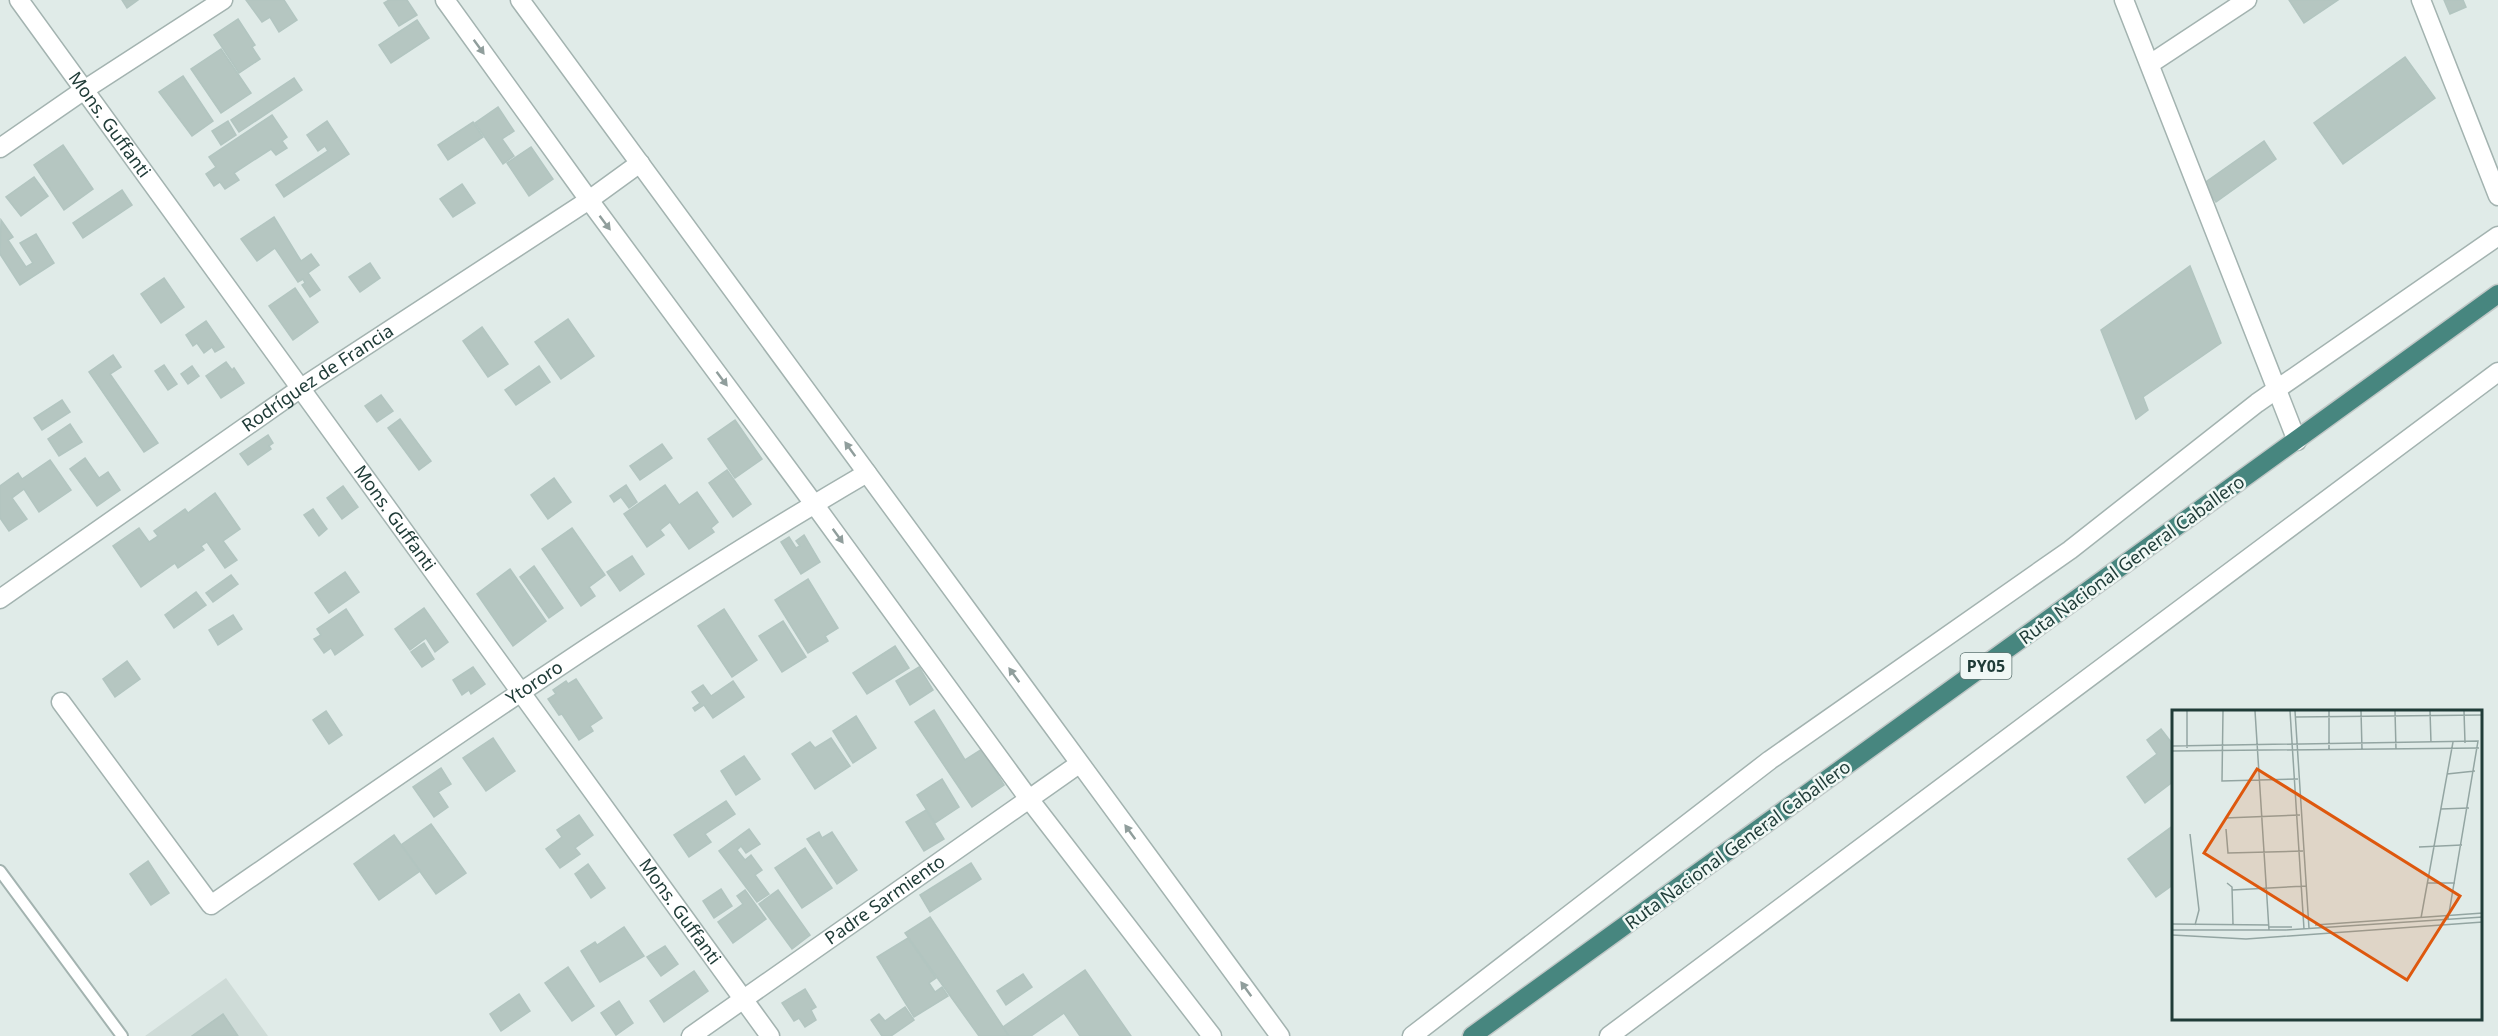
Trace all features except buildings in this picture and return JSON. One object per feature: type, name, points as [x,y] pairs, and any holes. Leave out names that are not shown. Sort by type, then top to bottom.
[{"type":"highway","name":"Ruta Nacional General Caballero","points":[[1472,1036],[2498,294]]},
{"type":"street","name":"Mons. Guffanti","points":[[19,0],[770,1036]]},
{"type":"street","points":[[0,148],[84,90],[223,0]]},
{"type":"street","points":[[445,0],[589,201],[1029,799],[1212,1036]]},
{"type":"street","points":[[520,0],[1280,1036]]},
{"type":"street","points":[[2124,0],[2297,441]]},
{"type":"street","points":[[2150,64],[2247,0]]},
{"type":"street","points":[[2421,0],[2498,196]]},
{"type":"street","name":"Rodríguez de Francia","points":[[0,599],[301,388],[589,201],[640,163]]},
{"type":"street","points":[[1412,1036],[1770,760],[2070,550],[2277,389],[2498,236]]},
{"type":"street","points":[[1609,1036],[2498,372]]},
{"type":"street","name":"Ytororo","points":[[61,702],[211,905],[520,691],[814,504],[867,473]]},
{"type":"street","name":"Padre Sarmiento","points":[[691,1036],[1080,764]]},
{"type":"lane","points":[[0,871],[122,1036]]},
{"type":"shaded area","points":[[226,978],[268,1036],[145,1036]]}]
